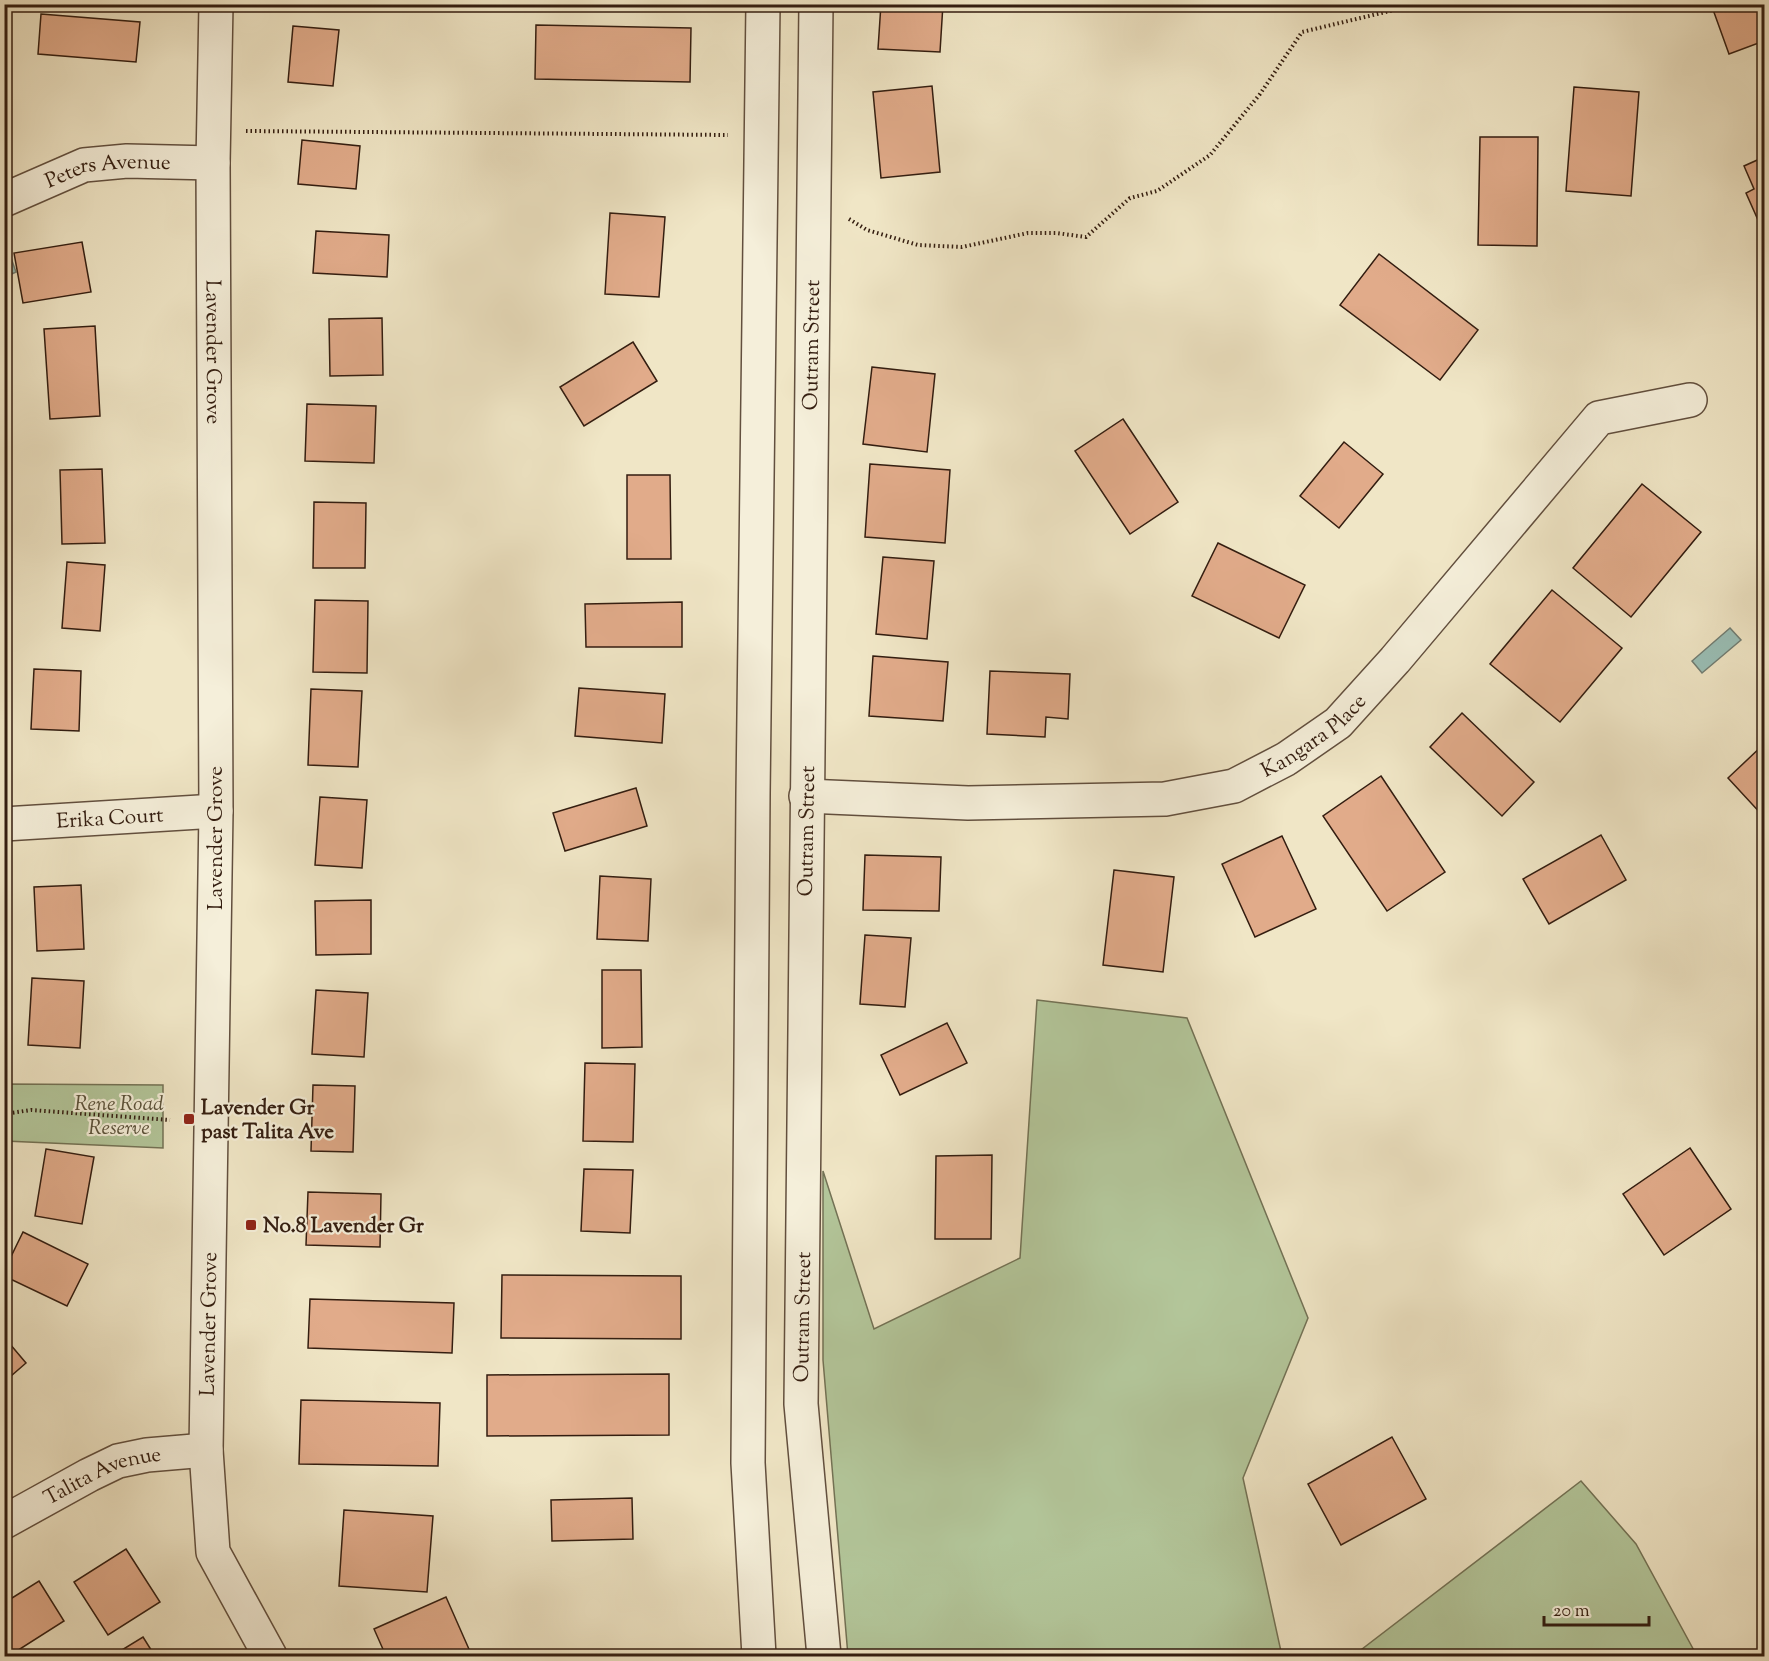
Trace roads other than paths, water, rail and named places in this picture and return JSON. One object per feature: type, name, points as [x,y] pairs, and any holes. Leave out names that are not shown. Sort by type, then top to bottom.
[{"type":"street","name":"Lavender Grove","points":[[216,4],[214,147],[216,811],[206,1450],[213,1552],[270,1656]]},
{"type":"street","points":[[759,1656],[748,1451],[763,4]]},
{"type":"street","name":"Outram Street","points":[[816,4],[801,1404],[824,1656]]},
{"type":"street","name":"Peters Avenue","points":[[4,200],[84,165],[127,161],[214,147]]},
{"type":"street","name":"Kangara Place","points":[[806,796],[968,803],[1166,799],[1234,786],[1286,759],[1338,723],[1395,660],[1599,418],[1690,400]]},
{"type":"street","name":"Erika Court","points":[[4,824],[216,811]]},
{"type":"street","name":"Talita Avenue","points":[[4,1522],[118,1461],[147,1455],[206,1450]]},
{"type":"water","points":[[10,255],[16,272],[5,277],[5,257]]},
{"type":"water","points":[[1730,628],[1741,640],[1702,673],[1692,661]]},
{"type":"place","name":"Lavender Gr past Talita Ave","points":[[189,1119]]},
{"type":"place","name":"No.8 Lavender Gr","points":[[251,1225]]},
{"type":"park label","name":"Rene Road Reserve","points":[[119,1115]]}]
